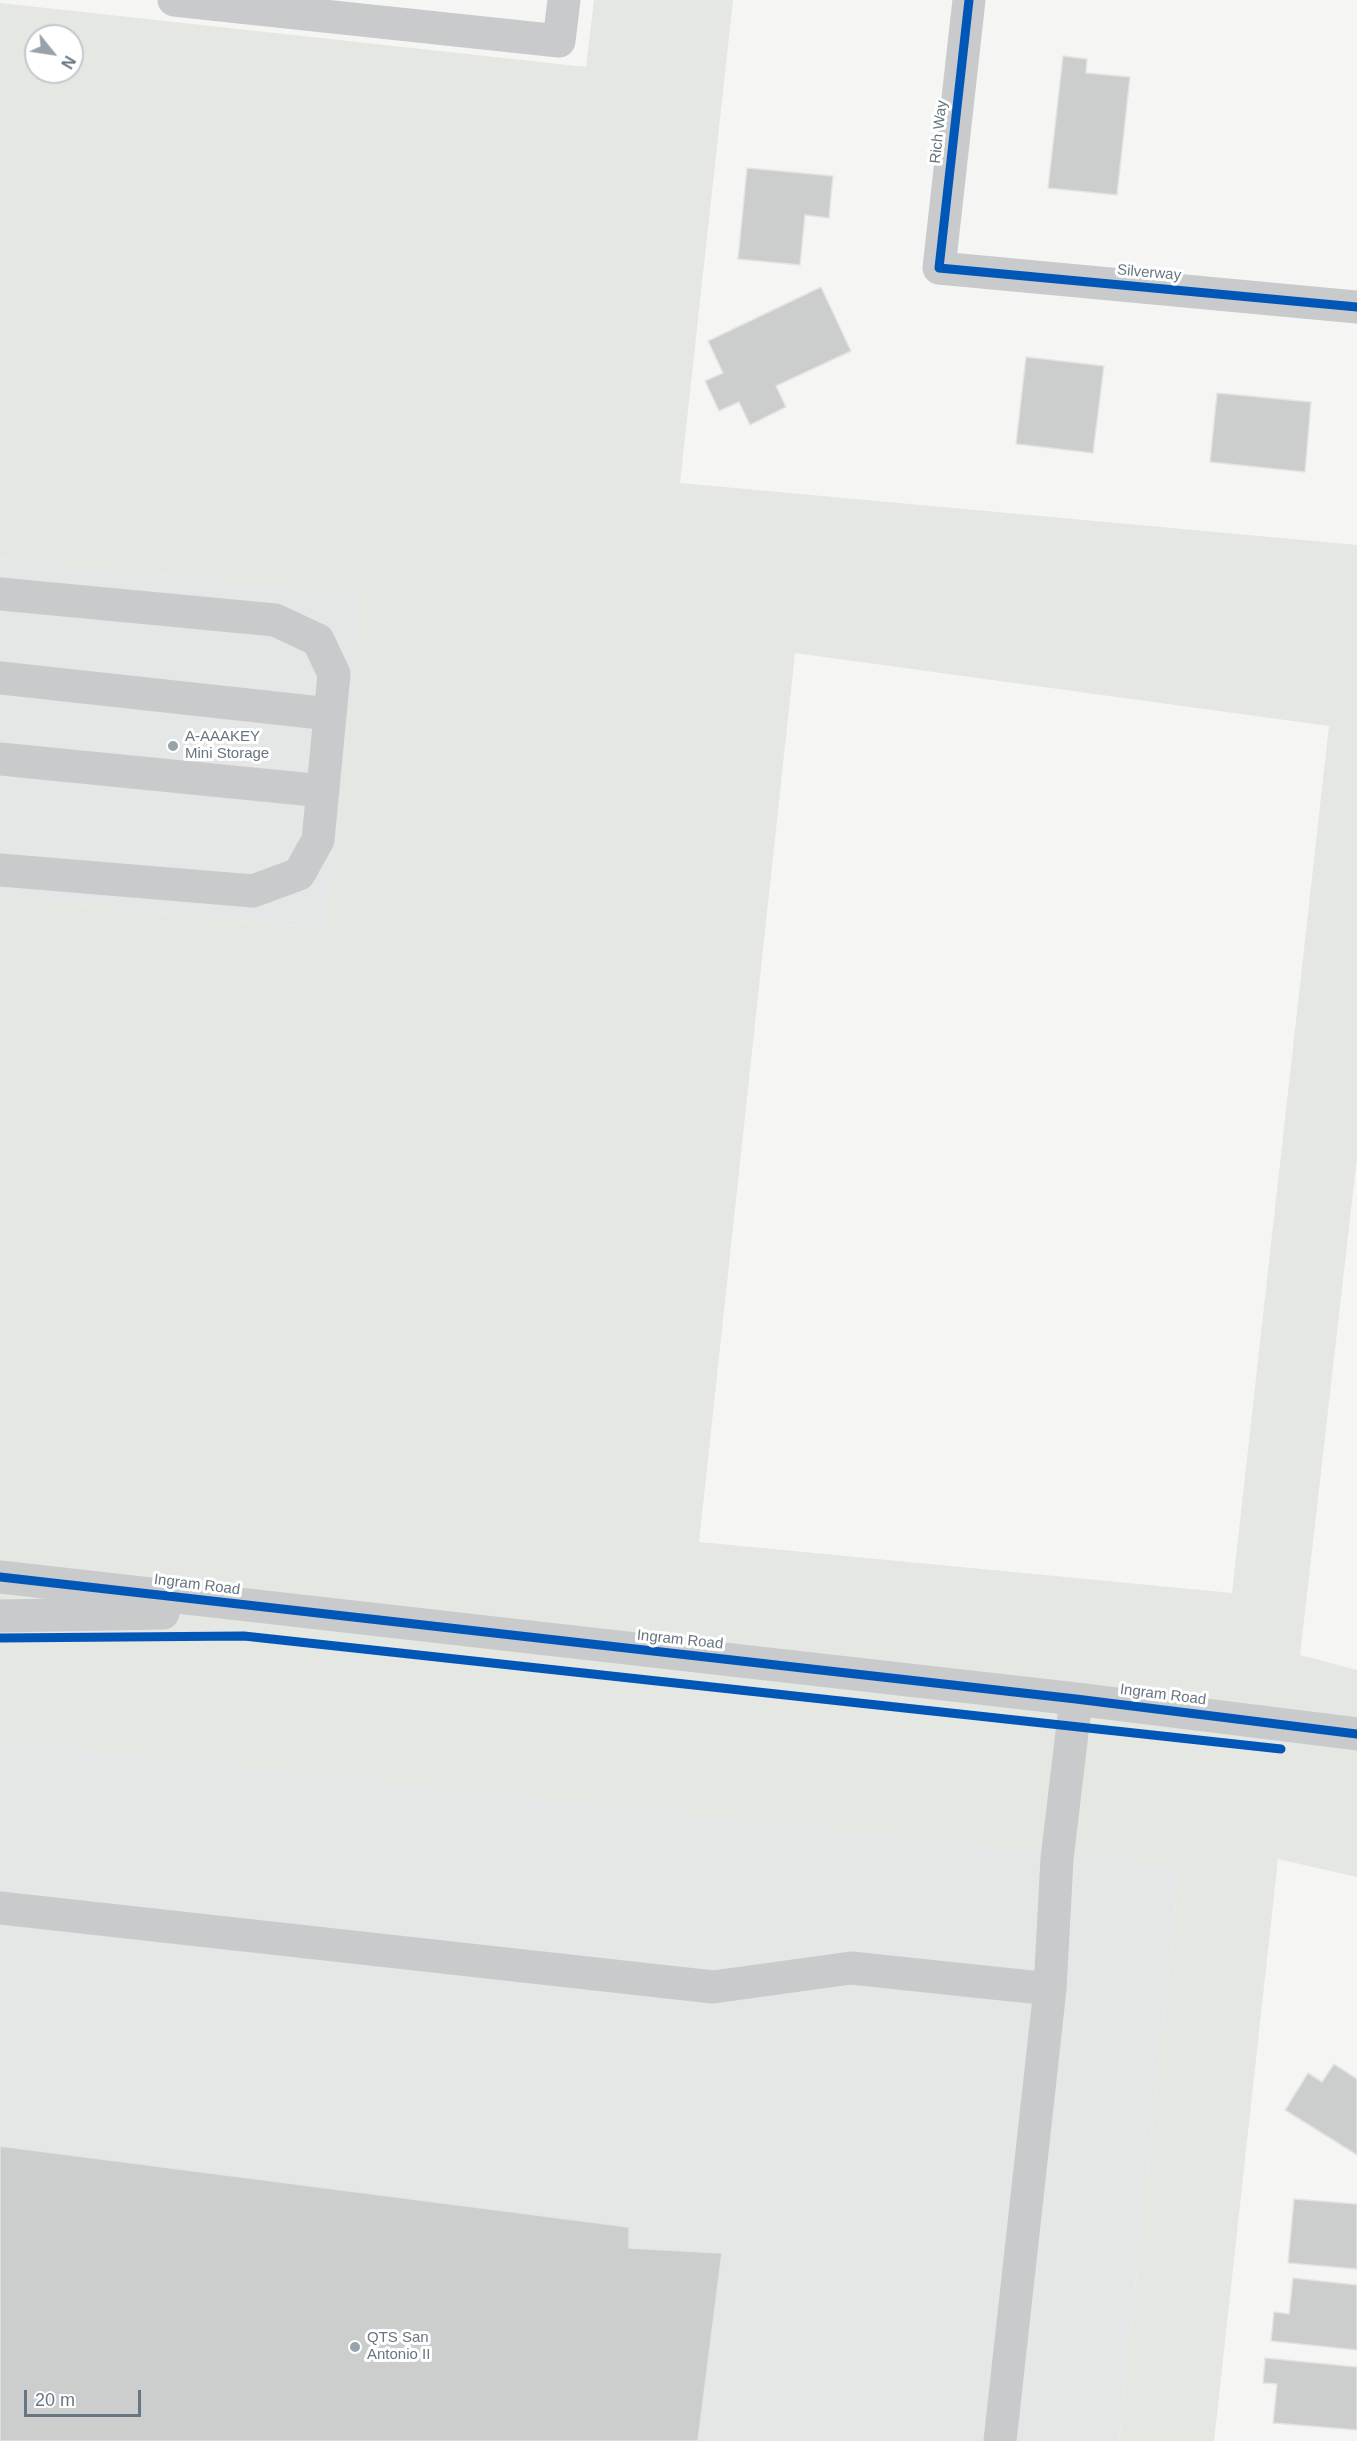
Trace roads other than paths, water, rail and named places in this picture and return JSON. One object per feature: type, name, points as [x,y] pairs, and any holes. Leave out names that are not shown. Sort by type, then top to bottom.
[{"type":"street","points":[[174,0],[559,41],[564,0]]},
{"type":"street","name":"Rich Way","points":[[939,268],[969,0]]},
{"type":"street","name":"Silverway","points":[[939,268],[1357,308]]},
{"type":"street","points":[[0,594],[275,620],[318,640],[334,674],[318,840],[298,874],[253,891],[0,870]]},
{"type":"street","points":[[0,678],[330,714]]},
{"type":"street","points":[[0,759],[323,791]]},
{"type":"street","name":"Ingram Road","points":[[0,1577],[1076,1699],[1357,1734]]},
{"type":"street","name":"Ingram Road","points":[[0,1616],[164,1613],[255,1607]]},
{"type":"street","points":[[1000,2441],[1050,1989],[1057,1859],[1076,1699]]},
{"type":"street","points":[[0,1908],[713,1987],[851,1968],[1050,1989]]},
{"type":"place","name":"A-AAAKEY Mini Storage","points":[[173,746]]},
{"type":"place","name":"QTS San Antonio II","points":[[355,2347]]}]
